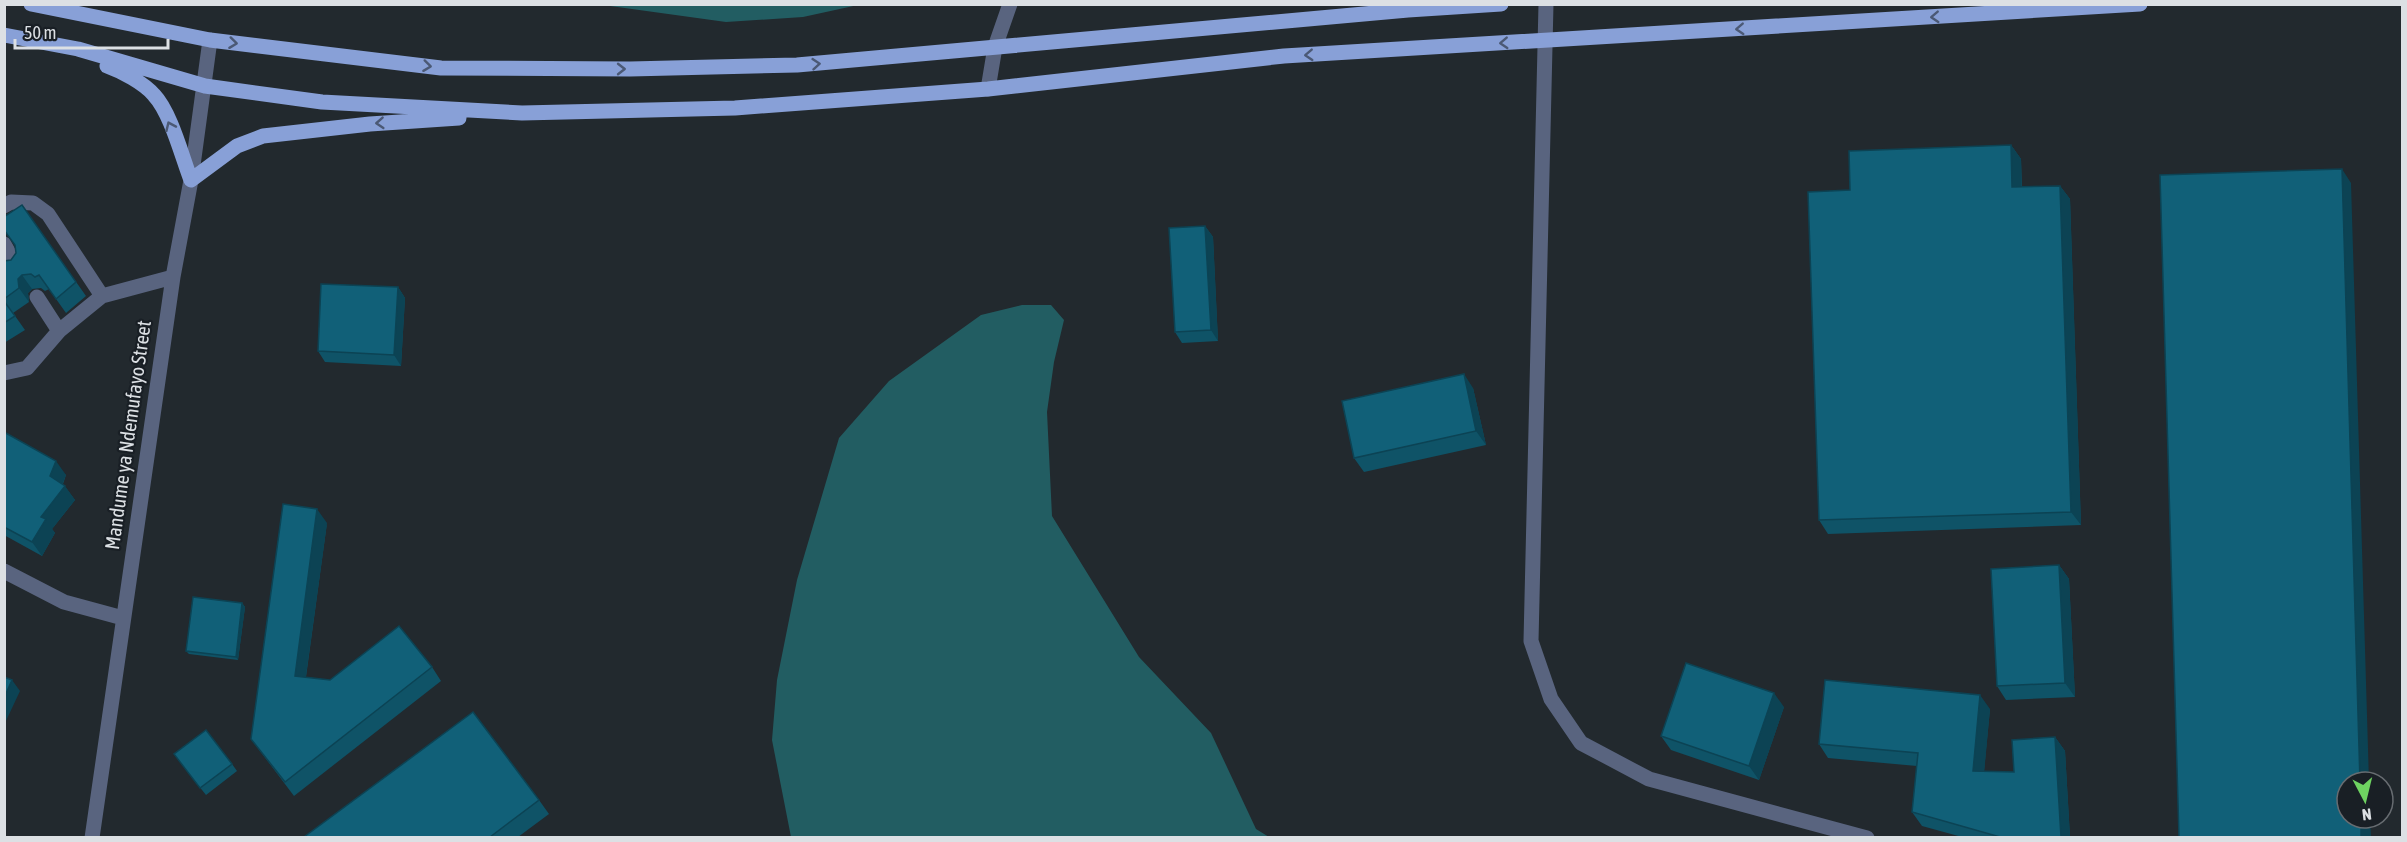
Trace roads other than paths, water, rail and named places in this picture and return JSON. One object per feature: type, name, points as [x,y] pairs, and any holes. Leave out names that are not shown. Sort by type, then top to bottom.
[{"type":"main road","points":[[31,4],[210,40],[453,68],[630,69],[797,65],[1408,7],[1501,4]]},
{"type":"main road","points":[[50,45],[120,71],[154,94],[171,124],[191,180],[237,146],[263,136],[370,124],[522,113],[735,108],[988,89],[1284,56],[2140,4]]},
{"type":"main road","points":[[4,35],[78,49],[205,86],[322,102],[522,113]]},
{"type":"street","points":[[988,89],[995,47],[1010,4]]},
{"type":"street","points":[[1546,4],[1531,641],[1551,699],[1581,743],[1649,779],[1867,837]]},
{"type":"street","name":"Mandume ya Ndemufayo Street","points":[[92,837],[173,277],[191,180],[210,40]]},
{"type":"street","points":[[4,206],[11,202],[33,203],[48,214],[102,296]]},
{"type":"street","points":[[4,244],[16,266]]},
{"type":"street","points":[[4,373],[27,368],[59,331],[102,296],[173,277]]},
{"type":"street","points":[[37,297],[59,331]]},
{"type":"street","points":[[4,571],[64,602],[123,618]]},
{"type":"water","points":[[858,4],[803,17],[726,22],[603,5]]},
{"type":"water","points":[[1022,305],[1051,305],[1064,320],[1054,362],[1047,412],[1052,516],[1139,657],[1211,733],[1256,829],[1269,837],[791,837],[772,740],[777,680],[797,580],[839,438],[889,381],[981,315]]}]
